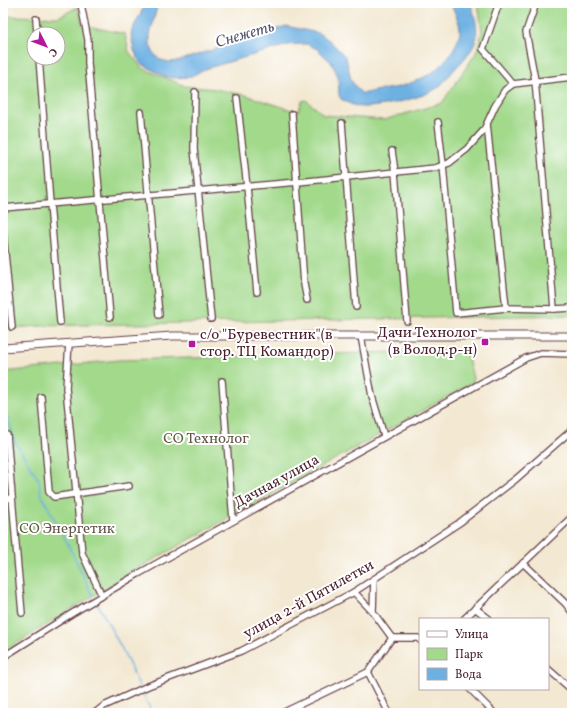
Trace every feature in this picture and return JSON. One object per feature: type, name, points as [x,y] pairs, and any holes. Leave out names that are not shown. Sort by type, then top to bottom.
[{"type":"main road","points":[[3,348],[172,336],[572,336]]},
{"type":"street","points":[[499,3],[483,49],[513,84]]},
{"type":"street","points":[[536,3],[526,32],[535,80],[554,310]]},
{"type":"street","points":[[81,4],[88,40],[88,63],[110,317]]},
{"type":"street","points":[[36,19],[36,26]]},
{"type":"street","points":[[40,66],[60,322]]},
{"type":"street","points":[[3,208],[247,187],[435,168],[449,163],[467,148],[484,130],[494,106],[505,90],[513,84],[535,80],[572,77]]},
{"type":"street","points":[[195,92],[194,149],[211,319]]},
{"type":"street","points":[[237,98],[257,292]]},
{"type":"street","points":[[141,112],[159,315]]},
{"type":"street","points":[[292,114],[304,284],[307,300]]},
{"type":"street","points":[[438,122],[456,313],[506,308],[554,310],[572,308]]},
{"type":"street","points":[[342,123],[356,307]]},
{"type":"street","points":[[487,123],[506,308]]},
{"type":"street","points":[[392,151],[407,321]]},
{"type":"street","points":[[3,232],[12,327]]},
{"type":"street","points":[[362,336],[372,396],[384,436]]},
{"type":"street","points":[[69,343],[66,388],[82,553],[102,596]]},
{"type":"street","name":"Дачная улица","points":[[3,657],[102,596],[233,520],[526,358],[542,353],[572,354]]},
{"type":"street","points":[[222,381],[233,520]]},
{"type":"street","points":[[41,397],[49,492],[54,497],[129,486]]},
{"type":"street","name":"улица 2-й Пятилетки","points":[[95,713],[104,706],[148,686],[241,651],[354,592],[459,523],[516,479],[572,430]]},
{"type":"street","points":[[7,435],[22,614]]},
{"type":"street","points":[[3,499],[12,498]]},
{"type":"street","points":[[465,618],[572,517]]},
{"type":"street","points":[[523,563],[566,604],[572,612]]},
{"type":"street","points":[[373,612],[374,579]]},
{"type":"street","points":[[354,592],[373,612],[392,638]]},
{"type":"street","points":[[476,608],[488,618]]},
{"type":"street","points":[[392,638],[419,639]]},
{"type":"street","points":[[282,713],[368,672],[392,638]]},
{"type":"street","points":[[549,671],[572,690]]},
{"type":"street","points":[[368,672],[389,713]]},
{"type":"street","points":[[471,690],[494,713]]},
{"type":"green space","points":[[478,3],[572,3],[572,315],[39,326],[3,329],[3,16],[58,17],[78,7],[83,25],[125,34],[129,52],[142,68],[185,86],[215,89],[245,95],[298,112],[302,101],[306,100],[324,115],[384,120],[442,103],[476,53],[482,32]]},
{"type":"green space","points":[[466,350],[474,382],[135,570],[3,652],[3,372],[119,360]]},
{"type":"water","points":[[146,3],[158,3],[150,35],[150,45],[154,54],[161,60],[169,62],[178,61],[286,26],[318,33],[329,40],[346,57],[351,80],[363,94],[409,84],[431,74],[442,64],[455,47],[460,35],[459,22],[450,3],[470,3],[474,13],[477,35],[470,52],[437,88],[428,93],[400,102],[379,106],[360,107],[341,99],[339,95],[338,76],[331,62],[317,49],[307,44],[288,45],[208,68],[189,77],[174,78],[164,76],[140,63],[134,50],[131,35],[132,30]]},
{"type":"waterway","points":[[3,408],[8,418],[15,442],[39,480],[41,494],[71,550],[93,596]]},
{"type":"waterway","points":[[97,603],[122,649],[140,687]]},
{"type":"waterway","points":[[142,691],[152,713]]},
{"type":"place","name":"Дачи Технолог (в Волод.р-н)","points":[[485,342]]},
{"type":"place","name":"с/о \"Буревестник\"(в стор. ТЦ Командор)","points":[[192,344]]},
{"type":"water label","name":"Снежеть","points":[[245,35]]},
{"type":"park label","name":"СО Технолог","points":[[206,439]]},
{"type":"park label","name":"СО Энергетик","points":[[67,529]]}]
